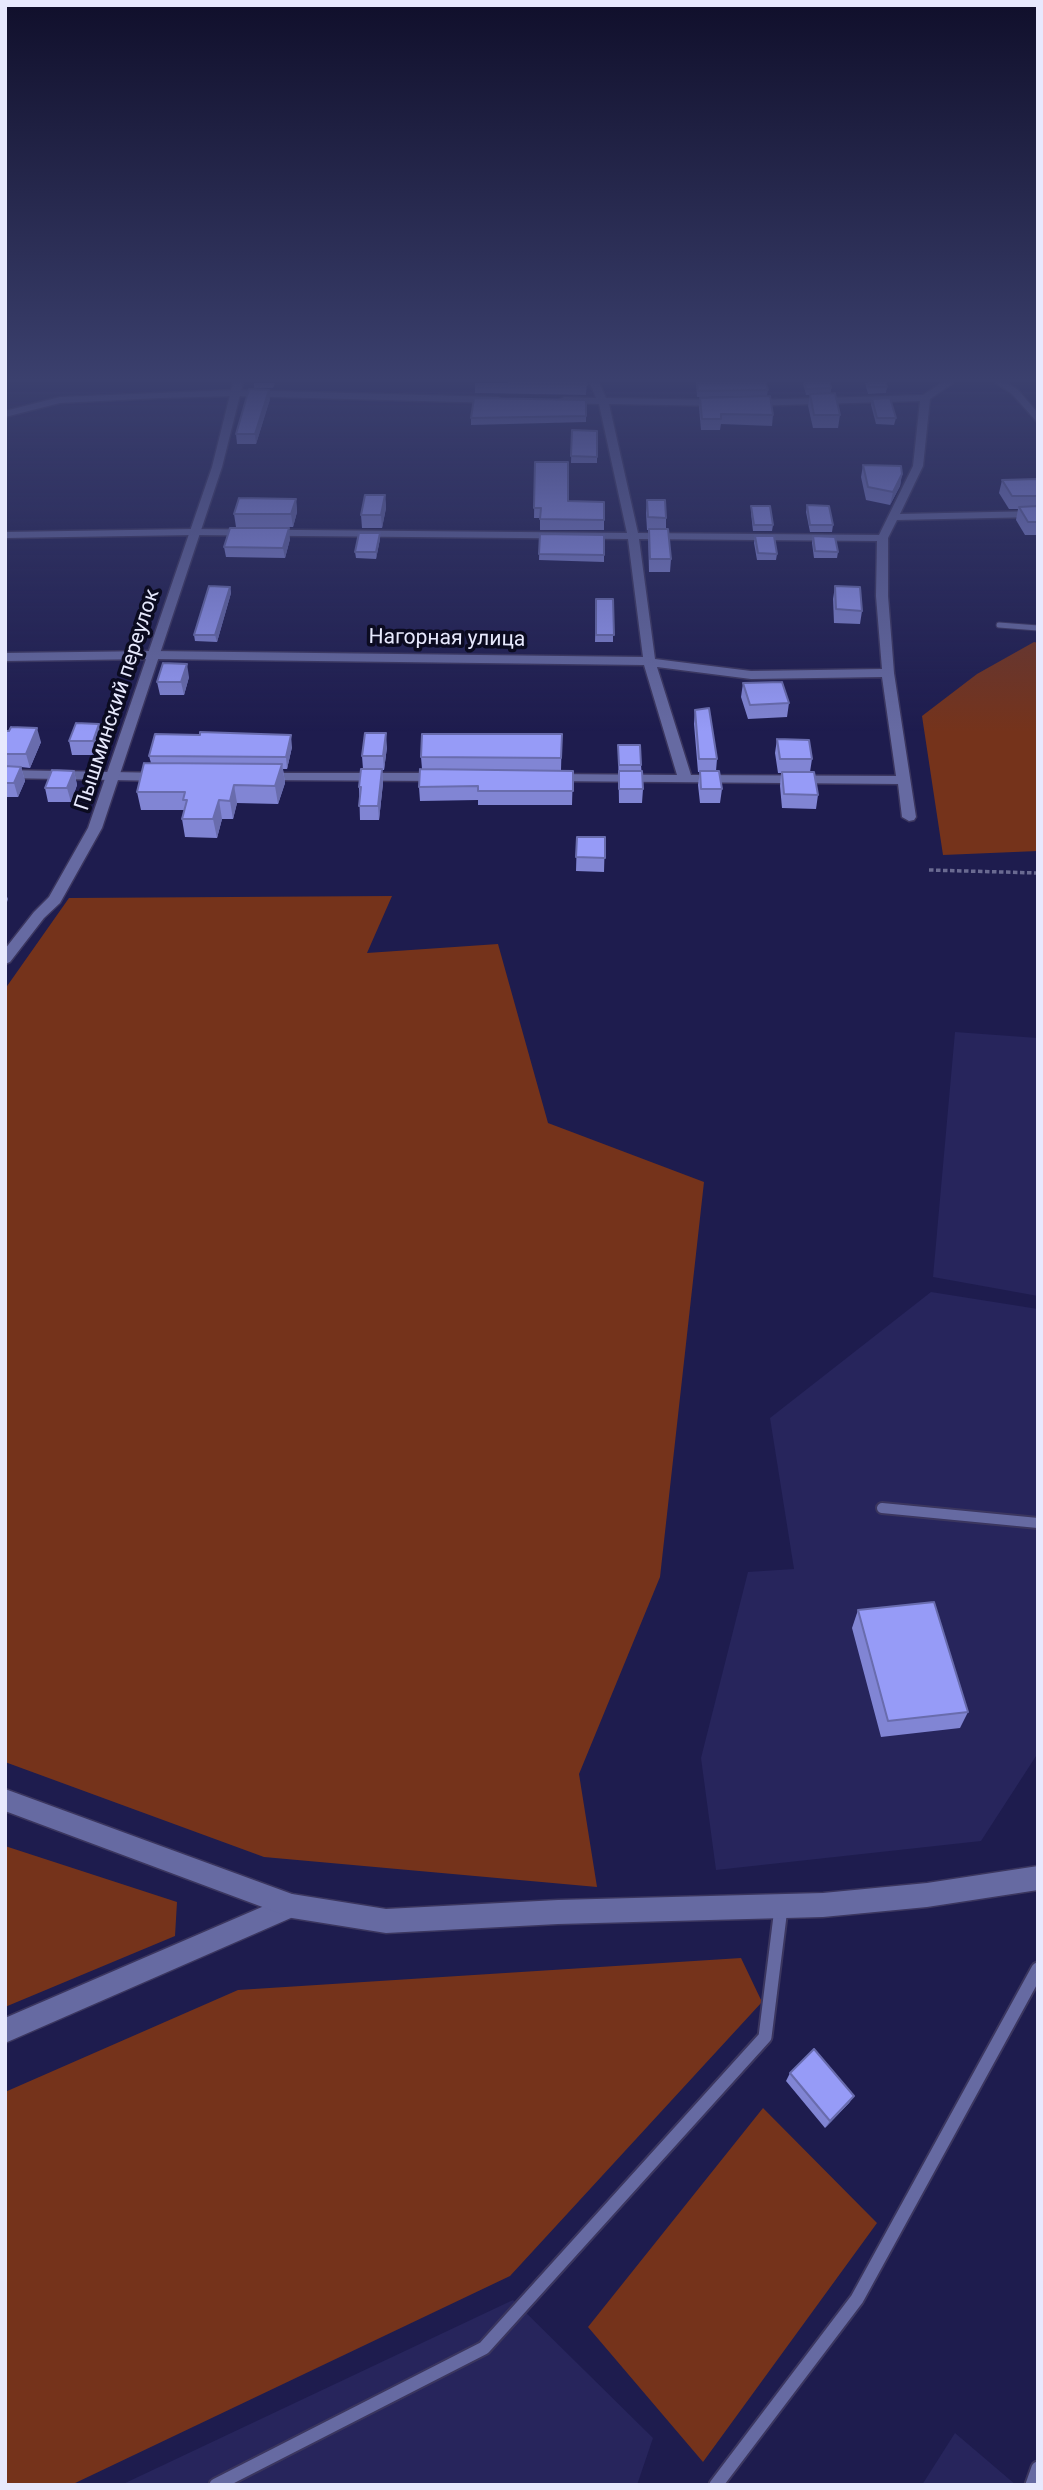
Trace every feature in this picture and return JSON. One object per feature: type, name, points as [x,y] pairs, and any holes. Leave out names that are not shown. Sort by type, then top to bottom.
[{"type":"street","name":"Пышминский переулок","points":[[5,959],[39,915],[55,900],[95,828],[205,499]]},
{"type":"street","points":[[626,499],[633,534],[649,661],[685,778]]},
{"type":"street","points":[[902,499],[883,538],[882,596],[888,674],[909,817]]},
{"type":"street","points":[[894,517],[1038,514]]},
{"type":"street","points":[[5,535],[193,532],[883,538]]},
{"type":"street","name":"Нагорная улица","points":[[5,657],[153,655],[649,661],[669,666],[751,675],[888,674]]},
{"type":"street","points":[[5,774],[184,777]]},
{"type":"street","points":[[253,777],[462,777]]},
{"type":"street","points":[[532,778],[903,780]]},
{"type":"street","points":[[5,1800],[292,1906],[386,1921],[558,1912],[781,1906],[927,1895],[1038,1878]]},
{"type":"street","points":[[5,2031],[292,1906]]},
{"type":"lane","points":[[999,625],[1038,628]]},
{"type":"lane","points":[[882,1508],[1038,1523]]},
{"type":"lane","points":[[216,2485],[484,2348],[765,2037],[781,1906]]},
{"type":"lane","points":[[716,2485],[857,2299],[1038,1969]]},
{"type":"lane","points":[[1032,2485],[1038,2468]]},
{"type":"path","points":[[929,870],[1038,873]]},
{"type":"shaded area","points":[[1034,642],[1038,643],[1038,851],[943,855],[922,716],[977,674]]},
{"type":"shaded area","points":[[392,896],[367,953],[498,944],[548,1123],[704,1182],[660,1577],[579,1774],[597,1887],[264,1857],[5,1762],[5,989],[69,898]]},
{"type":"shaded area","points":[[955,1032],[1038,1038],[1038,1296],[933,1277]]},
{"type":"shaded area","points":[[931,1292],[1038,1309],[1038,1753],[981,1841],[716,1870],[701,1758],[748,1572],[794,1569],[770,1418]]},
{"type":"shaded area","points":[[5,1846],[177,1902],[175,1936],[5,2007]]},
{"type":"shaded area","points":[[741,1958],[762,2002],[510,2276],[71,2485],[5,2485],[5,2092],[238,1990]]},
{"type":"shaded area","points":[[763,2108],[877,2223],[703,2462],[588,2327]]},
{"type":"shaded area","points":[[513,2300],[653,2438],[637,2485],[121,2485]]},
{"type":"shaded area","points":[[955,2433],[1016,2485],[922,2485]]},
{"type":"building","points":[[239,499],[296,499],[291,514],[234,514]]},
{"type":"building","points":[[364,499],[384,499],[381,515],[361,515]]},
{"type":"building","points":[[534,499],[604,502],[604,520],[540,519],[541,508],[534,508]]},
{"type":"building","points":[[647,500],[665,500],[666,518],[648,517]]},
{"type":"building","points":[[807,505],[829,506],[833,525],[810,525]]},
{"type":"building","points":[[751,506],[770,506],[773,525],[754,525]]},
{"type":"building","points":[[1038,506],[1038,522],[1028,522],[1019,507]]},
{"type":"building","points":[[230,528],[289,528],[283,548],[224,547]]},
{"type":"building","points":[[649,529],[668,529],[671,559],[650,559]]},
{"type":"building","points":[[359,533],[380,533],[376,552],[355,552]]},
{"type":"building","points":[[540,534],[604,535],[604,555],[539,554]]},
{"type":"building","points":[[755,536],[774,536],[777,554],[758,553]]},
{"type":"building","points":[[813,536],[835,537],[838,552],[815,551]]},
{"type":"building","points":[[209,586],[230,587],[215,635],[194,635]]},
{"type":"building","points":[[835,586],[860,587],[862,611],[836,609]]},
{"type":"building","points":[[596,599],[613,599],[614,635],[596,635]]},
{"type":"building","points":[[163,663],[187,664],[181,682],[157,682]]},
{"type":"building","points":[[782,682],[789,703],[750,705],[743,683]]},
{"type":"building","points":[[709,708],[717,759],[699,759],[695,710]]},
{"type":"building","points":[[76,723],[99,724],[93,741],[69,741]]},
{"type":"building","points":[[11,727],[37,728],[26,754],[5,754],[5,731],[9,731]]},
{"type":"building","points":[[200,732],[291,735],[286,757],[149,756],[155,734],[200,735]]},
{"type":"building","points":[[365,733],[386,733],[383,756],[362,756]]},
{"type":"building","points":[[422,734],[562,734],[561,758],[421,757]]},
{"type":"building","points":[[777,739],[809,740],[812,759],[780,759]]},
{"type":"building","points":[[618,745],[640,745],[641,765],[619,765]]},
{"type":"building","points":[[144,763],[282,764],[275,786],[234,785],[230,801],[219,800],[213,819],[182,819],[187,800],[183,800],[185,792],[137,792]]},
{"type":"building","points":[[5,766],[21,767],[14,783],[5,783]]},
{"type":"building","points":[[361,769],[382,769],[378,806],[359,806]]},
{"type":"building","points":[[420,769],[573,771],[573,791],[478,791],[478,786],[419,787]]},
{"type":"building","points":[[52,770],[74,771],[67,788],[45,788]]},
{"type":"building","points":[[619,771],[642,771],[643,789],[619,789]]},
{"type":"building","points":[[700,771],[719,771],[722,789],[701,789]]},
{"type":"building","points":[[782,772],[814,772],[818,795],[784,794]]},
{"type":"building","points":[[577,837],[605,837],[605,858],[576,857]]},
{"type":"building","points":[[934,1602],[968,1712],[888,1721],[858,1610]]},
{"type":"building","points":[[814,2049],[854,2096],[830,2121],[790,2073]]}]
